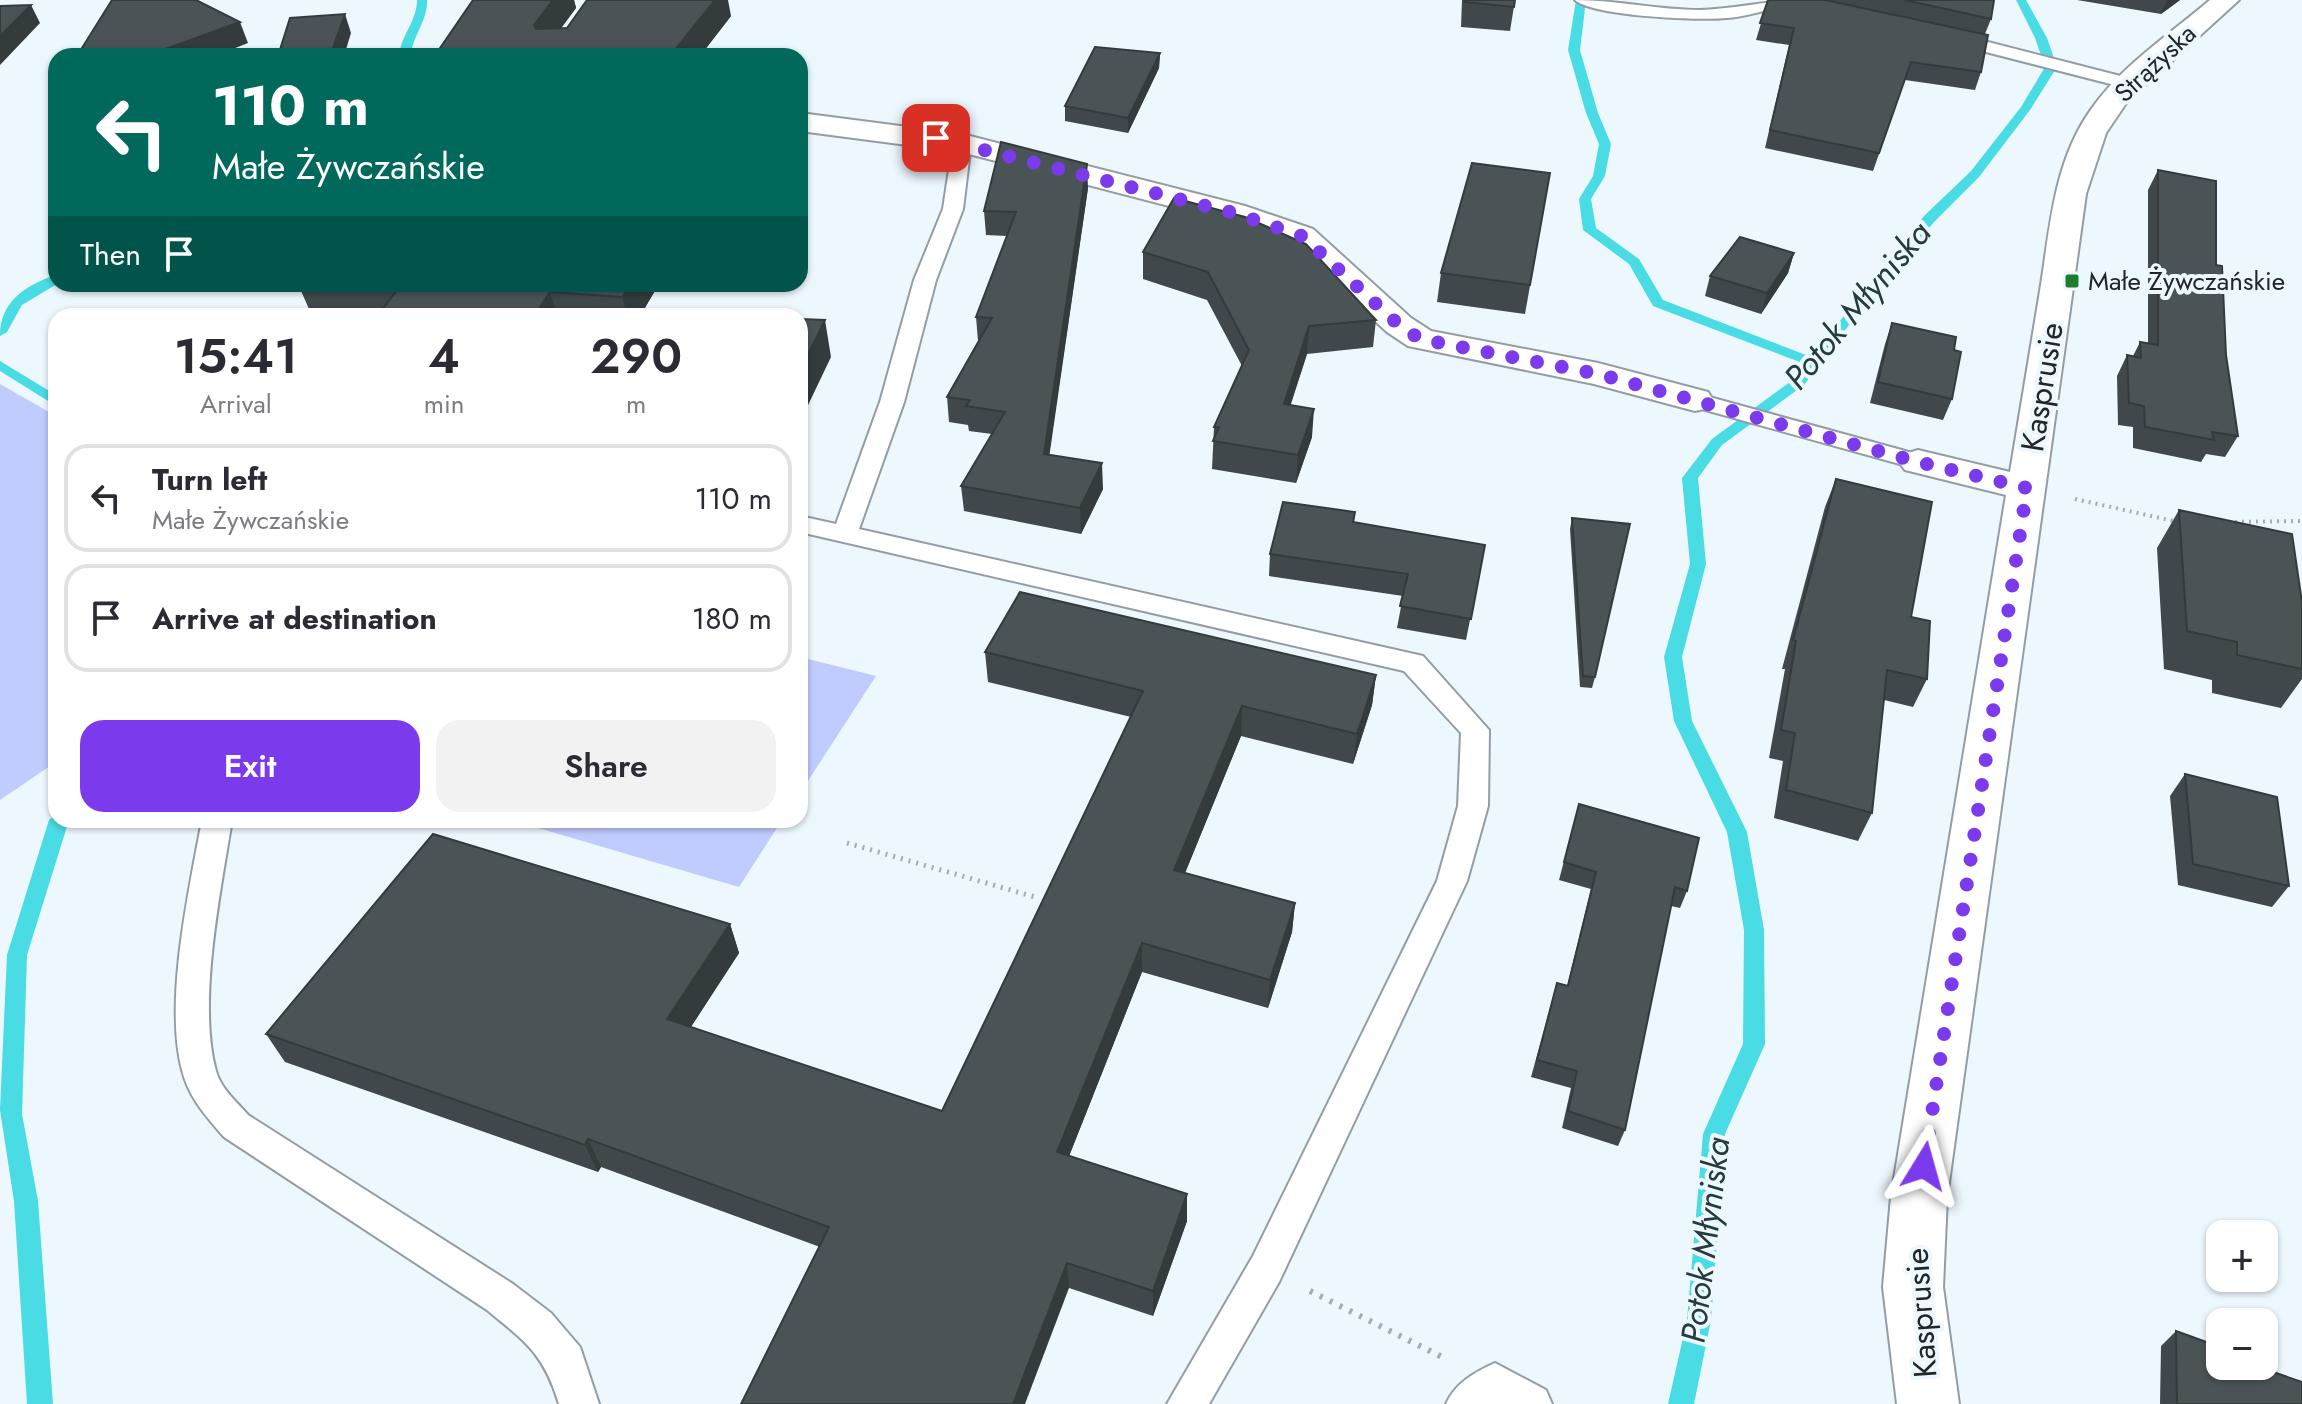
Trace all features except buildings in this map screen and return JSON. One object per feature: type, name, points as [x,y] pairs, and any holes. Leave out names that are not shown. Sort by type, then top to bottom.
[{"type":"street","name":"Strążyska","points":[[2091,133],[2112,102],[2130,84],[2226,0]]},
{"type":"street","points":[[808,123],[962,143],[1234,213],[1302,236],[1399,325],[1420,339],[1598,374],[1695,400]]},
{"type":"street","name":"Kasprusie","points":[[1928,1404],[1913,1287],[1919,1197],[2072,202],[2080,162],[2091,133]]},
{"type":"street","points":[[1918,462],[2027,488]]},
{"type":"lane","points":[[1583,0],[1696,15],[1723,14],[1781,0],[1818,7]]},
{"type":"lane","points":[[1938,34],[2013,51],[2130,84]]},
{"type":"lane","points":[[845,534],[892,402],[925,280],[953,209],[962,143]]},
{"type":"lane","points":[[1695,400],[1918,462]]},
{"type":"lane","points":[[808,526],[1413,663],[1475,730],[1473,806],[1452,881],[1266,1269],[1187,1404]]},
{"type":"lane","points":[[216,828],[198,924],[195,1052],[206,1092],[236,1126],[500,1297],[537,1326],[566,1361],[579,1404]]},
{"type":"lane","points":[[1480,1394],[1532,1404]]},
{"type":"path","points":[[2027,488],[2175,522],[2191,522]]},
{"type":"path","points":[[2222,522],[2302,521]]},
{"type":"path","points":[[847,843],[1035,897]]},
{"type":"path","points":[[1266,1269],[1480,1394]]},
{"type":"shaded area","points":[[0,384],[48,411],[48,767],[0,800]]},
{"type":"shaded area","points":[[808,659],[876,676],[808,781]]},
{"type":"shaded area","points":[[538,828],[777,828],[739,887]]},
{"type":"waterway","points":[[406,48],[420,15],[422,0]]},
{"type":"waterway","points":[[1581,0],[1574,50],[1592,113],[1605,144],[1599,176],[1585,199],[1590,230],[1634,262],[1658,303],[1813,363]]},
{"type":"waterway","name":"Potok Młyniska","points":[[1813,363],[1929,219],[1975,174],[2026,108],[2051,67],[2041,38],[2021,0]]},
{"type":"waterway","points":[[0,332],[16,302],[48,284]]},
{"type":"waterway","name":"Potok Młyniska","points":[[1681,1404],[1699,1320],[1714,1134],[1754,1044],[1754,930],[1737,832],[1683,721],[1673,657],[1698,564],[1690,478],[1717,442],[1799,382],[1813,363]]},
{"type":"waterway","points":[[0,365],[48,397]]},
{"type":"waterway","points":[[40,1404],[26,1201],[11,1114],[17,955],[57,828]]},
{"type":"place","name":"Małe Żywczańskie","points":[[2072,281]]},
{"type":"route","points":[[936,138],[1234,213],[1302,236],[1399,325],[1420,339],[1598,374],[1918,462],[2027,488],[1924,1166]]}]
